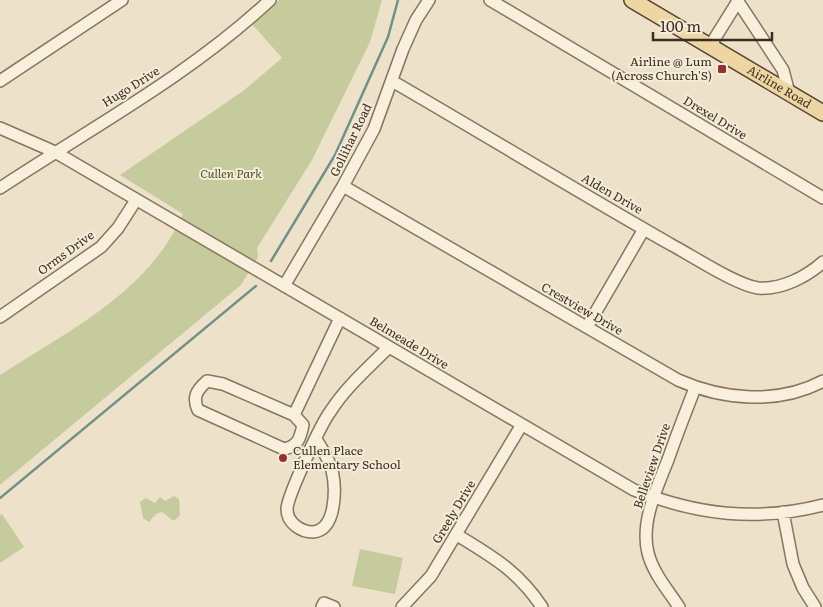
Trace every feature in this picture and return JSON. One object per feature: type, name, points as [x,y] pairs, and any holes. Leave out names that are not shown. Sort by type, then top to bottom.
[{"type":"main road","name":"Airline Road","points":[[632,0],[823,113]]},
{"type":"street","points":[[0,81],[122,0]]},
{"type":"street","name":"Hugo Drive","points":[[0,188],[180,73],[232,34],[270,0]]},
{"type":"street","name":"Gollihar Road","points":[[284,286],[374,129],[403,49],[416,20],[429,0]]},
{"type":"street","name":"Drexel Drive","points":[[490,0],[823,198]]},
{"type":"street","points":[[710,46],[738,0],[783,70],[789,93]]},
{"type":"street","name":"Alden Drive","points":[[392,81],[734,280],[757,288],[775,286],[798,280],[819,265]]},
{"type":"street","name":"Belmeade Drive","points":[[0,128],[55,152],[634,490],[654,498],[707,512],[756,515],[823,505]]},
{"type":"street","name":"Crestview Drive","points":[[343,186],[694,388],[730,396],[772,396],[792,392],[823,381]]},
{"type":"street","name":"Orms Drive","points":[[0,317],[101,247],[118,228],[136,200]]},
{"type":"street","points":[[587,327],[644,229]]},
{"type":"street","points":[[819,265],[823,278]]},
{"type":"street","points":[[294,415],[340,318]]},
{"type":"street","points":[[316,439],[331,467],[334,481],[334,498],[326,526],[311,532],[294,526],[289,518],[287,509],[291,495],[316,439],[328,413],[343,394],[389,347]]},
{"type":"street","points":[[207,381],[214,381],[294,415],[303,426],[300,438],[292,448],[284,449],[198,410],[194,402],[202,386],[207,381]]},
{"type":"street","name":"Belleview Drive","points":[[679,607],[656,571],[648,553],[646,536],[648,518],[654,498],[694,388]]},
{"type":"street","name":"Greely Drive","points":[[402,607],[431,576],[522,426]]},
{"type":"street","points":[[783,512],[793,564],[803,588],[815,607]]},
{"type":"street","points":[[456,535],[511,570],[522,580],[542,607]]},
{"type":"street","points":[[322,607],[324,603],[334,607]]},
{"type":"green space","name":"Cullen Park","points":[[279,0],[382,0],[370,42],[312,160],[257,248],[258,257],[241,285],[0,485],[0,375],[79,325],[128,288],[150,266],[168,242],[183,214],[120,175],[243,91],[282,58],[252,24]]},
{"type":"green space","points":[[174,496],[179,499],[180,515],[175,520],[172,520],[162,512],[156,514],[149,522],[143,518],[140,502],[146,498],[155,503],[160,497],[165,501]]},
{"type":"green space","points":[[2,514],[24,547],[0,563],[0,515]]},
{"type":"green space","points":[[360,549],[403,558],[395,594],[352,586]]},
{"type":"waterway","points":[[271,261],[335,155],[388,37],[398,0]]},
{"type":"waterway","points":[[0,498],[256,286]]},
{"type":"place","name":"Airline @ Lum (Across Church'S)","points":[[722,69]]},
{"type":"place","name":"Cullen Place Elementary School","points":[[283,458]]}]
